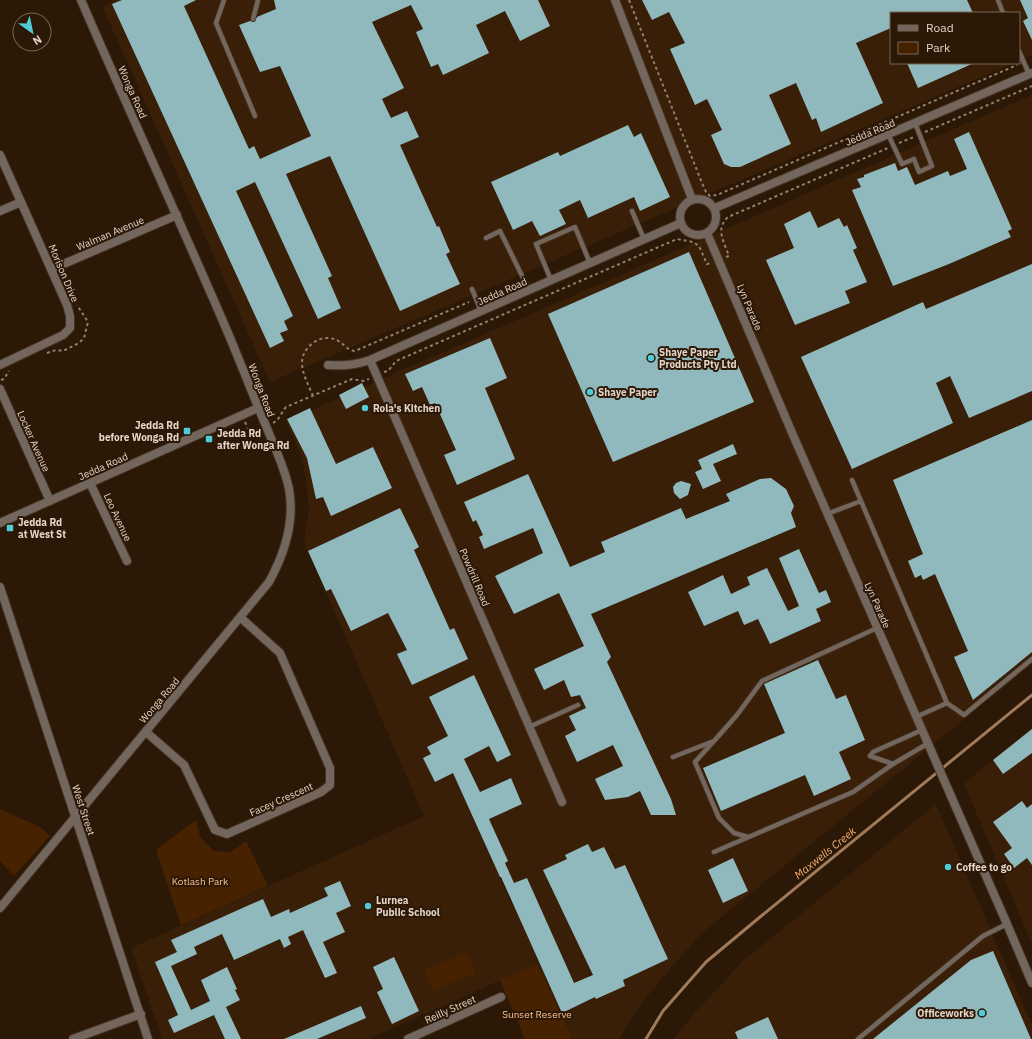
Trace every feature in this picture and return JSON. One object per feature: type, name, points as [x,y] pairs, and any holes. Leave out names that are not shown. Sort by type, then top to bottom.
[{"type":"street","name":"Wonga Road","points":[[0,908],[241,618],[269,582],[279,564],[287,540],[291,517],[288,488],[278,455],[239,359],[177,215],[81,0]]},
{"type":"street","points":[[615,0],[692,199]]},
{"type":"street","name":"Jedda Road","points":[[715,208],[1030,74]]},
{"type":"street","name":"Morison Drive","points":[[0,155],[20,202],[52,269],[70,316],[70,328],[63,335],[0,365]]},
{"type":"street","points":[[692,199],[703,199],[708,201],[715,208],[717,220],[715,225],[707,233],[701,235],[689,232],[681,223],[681,211],[683,206],[692,199]]},
{"type":"street","points":[[0,211],[20,202]]},
{"type":"street","name":"Walman Avenue","points":[[52,269],[177,215]]},
{"type":"street","name":"Jedda Road","points":[[328,364],[342,366],[354,365],[370,360],[681,223]]},
{"type":"street","name":"Lyn Parade","points":[[707,233],[827,514],[950,792],[1032,983]]},
{"type":"street","name":"Powdrill Road","points":[[370,360],[562,802]]},
{"type":"street","name":"Locker Avenue","points":[[0,389],[50,501]]},
{"type":"street","name":"Jedda Road","points":[[0,523],[258,408]]},
{"type":"street","name":"Leo Avenue","points":[[90,483],[127,560]]},
{"type":"street","name":"West Street","points":[[0,587],[148,1039]]},
{"type":"street","name":"Facey Crescent","points":[[146,732],[184,765],[215,830],[227,834],[321,792],[330,784],[330,768],[280,653],[241,618]]},
{"type":"street","name":"Reilly Street","points":[[408,1039],[501,997]]},
{"type":"street","points":[[73,1039],[141,1014]]},
{"type":"lane","points":[[224,0],[216,23],[255,116]]},
{"type":"lane","points":[[253,19],[258,0]]},
{"type":"lane","points":[[998,0],[1004,12]]},
{"type":"lane","points":[[1020,53],[1030,74]]},
{"type":"lane","points":[[888,134],[902,164],[914,159],[919,172],[932,166],[915,123]]},
{"type":"lane","points":[[632,211],[644,239]]},
{"type":"lane","points":[[551,280],[536,244],[575,227],[590,263]]},
{"type":"lane","points":[[486,238],[500,231],[529,290]]},
{"type":"lane","points":[[472,289],[481,311]]},
{"type":"lane","points":[[852,480],[947,703],[964,715],[1032,659]]},
{"type":"lane","points":[[827,514],[861,501]]},
{"type":"lane","points":[[748,837],[734,833],[719,818],[695,762],[737,715],[762,681],[877,628]]},
{"type":"lane","points":[[916,717],[947,703]]},
{"type":"lane","points":[[529,727],[578,705]]},
{"type":"lane","points":[[893,764],[870,756],[872,752],[922,730]]},
{"type":"lane","points":[[673,757],[714,741]]},
{"type":"lane","points":[[714,852],[853,792],[893,764],[928,744]]},
{"type":"lane","points":[[858,1039],[983,936],[1007,924]]},
{"type":"path","points":[[629,0],[705,189],[710,196],[717,195],[1019,64]]},
{"type":"path","points":[[1020,64],[1024,62]]},
{"type":"path","points":[[729,256],[721,234],[722,222],[728,218],[893,145],[1032,86]]},
{"type":"path","points":[[388,371],[396,361],[677,239],[693,242],[698,246],[707,264]]},
{"type":"path","points":[[313,396],[303,374],[302,361],[305,350],[316,341],[325,338],[336,339],[349,349],[355,351],[476,299]]},
{"type":"path","points":[[275,422],[286,407],[352,379],[363,381]]},
{"type":"path","points":[[245,422],[250,434],[255,431]]},
{"type":"shaded area","points":[[115,0],[1032,0],[1032,55],[1020,61],[1020,12],[890,12],[890,64],[1012,64],[270,382],[102,6]]},
{"type":"shaded area","points":[[1032,95],[1032,664],[702,933],[637,1009],[619,1039],[573,1039],[537,964],[369,1039],[162,1039],[131,948],[424,816],[304,542],[309,507],[306,480],[301,456],[286,421]],"holes":[[[467,798],[513,905],[466,799],[462,800]]]},
{"type":"shaded area","points":[[1032,727],[1032,944],[964,784]]},
{"type":"shaded area","points":[[936,804],[1032,1025],[1032,1039],[674,1039],[691,1017],[744,960]]},
{"type":"green space","points":[[0,809],[40,827],[50,836],[14,876],[0,861]]},
{"type":"green space","name":"Kotlash Park","points":[[196,820],[200,837],[214,851],[231,852],[246,841],[268,886],[181,925],[156,850]]},
{"type":"green space","points":[[467,952],[476,973],[433,991],[424,970]]},
{"type":"green space","name":"Sunset Reserve","points":[[537,964],[573,1039],[525,1039],[500,980]]},
{"type":"building","points":[[122,0],[196,0],[184,6],[249,149],[254,146],[260,159],[311,136],[280,66],[260,72],[239,25],[250,21],[254,22],[257,17],[276,9],[274,0],[538,0],[550,26],[520,41],[505,11],[476,25],[489,53],[443,75],[438,64],[431,67],[416,32],[423,29],[411,5],[372,22],[404,88],[382,99],[391,118],[407,111],[419,137],[400,145],[437,227],[439,226],[450,252],[446,254],[460,284],[400,311],[330,156],[286,174],[332,276],[328,278],[341,308],[318,319],[255,182],[236,191],[293,316],[284,321],[288,330],[280,333],[284,341],[270,348],[112,4]]},
{"type":"building","points":[[642,0],[967,0],[973,12],[890,12],[890,28],[856,43],[883,103],[821,132],[816,118],[812,120],[796,83],[769,95],[791,144],[740,167],[731,167],[724,164],[711,135],[722,130],[707,99],[695,105],[670,49],[685,43],[669,12],[652,20]]},
{"type":"building","points":[[1020,0],[1032,0],[1032,40],[1023,21],[1028,18]]},
{"type":"building","points":[[907,64],[972,64],[918,88]]},
{"type":"building","points":[[628,125],[634,137],[641,133],[670,197],[640,211],[634,197],[588,218],[580,200],[559,210],[566,224],[540,236],[532,221],[513,230],[491,182],[558,152],[560,156]]},
{"type":"building","points":[[969,132],[1012,229],[1008,231],[1011,237],[893,286],[852,190],[861,187],[857,179],[895,163],[898,171],[907,167],[915,185],[948,171],[950,176],[967,169],[954,139]]},
{"type":"building","points":[[810,211],[818,228],[839,218],[844,227],[847,225],[857,248],[853,250],[867,282],[845,291],[850,303],[795,325],[766,260],[794,248],[784,224]]},
{"type":"building","name":"Shaye Paper Products Pty Ltd","points":[[689,252],[754,402],[613,462],[548,314]]},
{"type":"building","points":[[1032,264],[1032,391],[969,418],[950,376],[936,383],[953,423],[852,469],[801,357],[923,302],[926,309]]},
{"type":"building","points":[[490,338],[507,378],[485,388],[515,459],[457,485],[444,455],[456,450],[435,403],[430,405],[422,387],[413,391],[405,374]]},
{"type":"building","points":[[362,383],[369,397],[346,409],[339,395]]},
{"type":"building","points":[[310,408],[336,464],[373,447],[392,488],[331,516],[323,497],[316,499],[307,458],[287,419]]},
{"type":"building","points":[[1032,420],[1032,652],[973,700],[954,657],[968,651],[935,574],[923,580],[921,575],[915,578],[908,561],[923,554],[893,480]]},
{"type":"building","points":[[733,444],[737,454],[713,464],[721,481],[703,489],[695,472],[702,469],[698,460]]},
{"type":"building","points":[[528,474],[570,567],[605,552],[601,542],[681,508],[686,519],[730,501],[726,494],[760,479],[771,478],[786,489],[794,506],[791,513],[796,527],[591,614],[611,657],[607,662],[671,799],[676,815],[651,815],[640,791],[628,797],[605,800],[595,779],[623,766],[613,745],[577,762],[565,736],[576,730],[569,716],[586,708],[580,695],[571,697],[564,680],[544,690],[534,669],[584,646],[559,593],[514,614],[495,576],[543,553],[533,528],[484,549],[479,537],[483,535],[476,520],[473,522],[464,502]]},
{"type":"building","points":[[681,481],[691,484],[688,495],[680,499],[674,493],[673,487],[676,483]]},
{"type":"building","points":[[400,508],[419,547],[414,550],[450,630],[454,628],[468,659],[412,685],[397,654],[407,650],[388,613],[351,631],[331,589],[326,591],[308,551]]},
{"type":"building","points":[[799,549],[819,593],[826,590],[831,602],[816,609],[821,621],[770,644],[758,619],[744,625],[738,611],[704,626],[688,592],[723,575],[731,594],[750,585],[747,577],[767,568],[788,611],[799,606],[779,558]]},
{"type":"building","points":[[818,660],[836,699],[846,695],[865,740],[839,752],[851,779],[814,796],[805,775],[721,811],[703,768],[785,733],[764,684]]},
{"type":"building","points":[[474,675],[511,755],[497,762],[489,746],[464,759],[480,792],[511,778],[522,804],[489,819],[508,861],[505,863],[514,883],[527,878],[574,983],[593,975],[543,870],[567,859],[565,855],[588,844],[592,852],[604,847],[615,869],[625,865],[668,959],[623,980],[625,986],[596,999],[595,997],[562,1013],[453,773],[435,782],[423,758],[431,754],[427,747],[448,736],[429,697]]},
{"type":"building","points":[[1032,729],[1032,753],[1003,774],[993,760]]},
{"type":"building","points":[[1022,801],[1027,808],[1032,804],[1032,865],[1027,858],[1014,868],[1004,854],[1012,848],[993,822]]},
{"type":"building","points":[[733,858],[748,891],[723,903],[708,870]]},
{"type":"building","points":[[340,881],[351,906],[336,913],[345,932],[323,942],[337,973],[325,978],[303,930],[288,937],[291,944],[284,948],[280,939],[234,960],[222,934],[194,947],[197,954],[171,966],[191,1010],[210,1001],[201,980],[227,967],[237,989],[235,990],[240,1000],[226,1007],[241,1039],[225,1039],[214,1015],[174,1033],[168,1020],[178,1015],[155,962],[177,952],[171,940],[263,899],[271,917],[289,909],[290,913],[328,896],[324,888]]},
{"type":"building","points":[[993,951],[1031,1039],[873,1039],[971,960]]},
{"type":"building","points":[[394,957],[419,1011],[392,1024],[377,992],[383,989],[373,967]]},
{"type":"building","points":[[361,1006],[366,1018],[317,1039],[284,1039]]},
{"type":"building","points":[[768,1017],[778,1039],[738,1039],[735,1032]]},
{"type":"waterway","name":"Maxwells Creek","points":[[646,1039],[663,1011],[706,962],[1032,695]]},
{"type":"place","name":"Shaye Paper Products Pty Ltd","points":[[651,358]]},
{"type":"place","name":"Shaye Paper","points":[[590,392]]},
{"type":"place","name":"Rola's Kitchen","points":[[365,408]]},
{"type":"place","name":"Jedda Rd before Wonga Rd","points":[[187,431]]},
{"type":"place","name":"Jedda Rd after Wonga Rd","points":[[209,439]]},
{"type":"place","name":"Jedda Rd at West St","points":[[10,528]]},
{"type":"place","name":"Coffee to go","points":[[948,867]]},
{"type":"place","name":"Lurnea Public School","points":[[368,906]]},
{"type":"place","name":"Officeworks","points":[[982,1013]]}]
